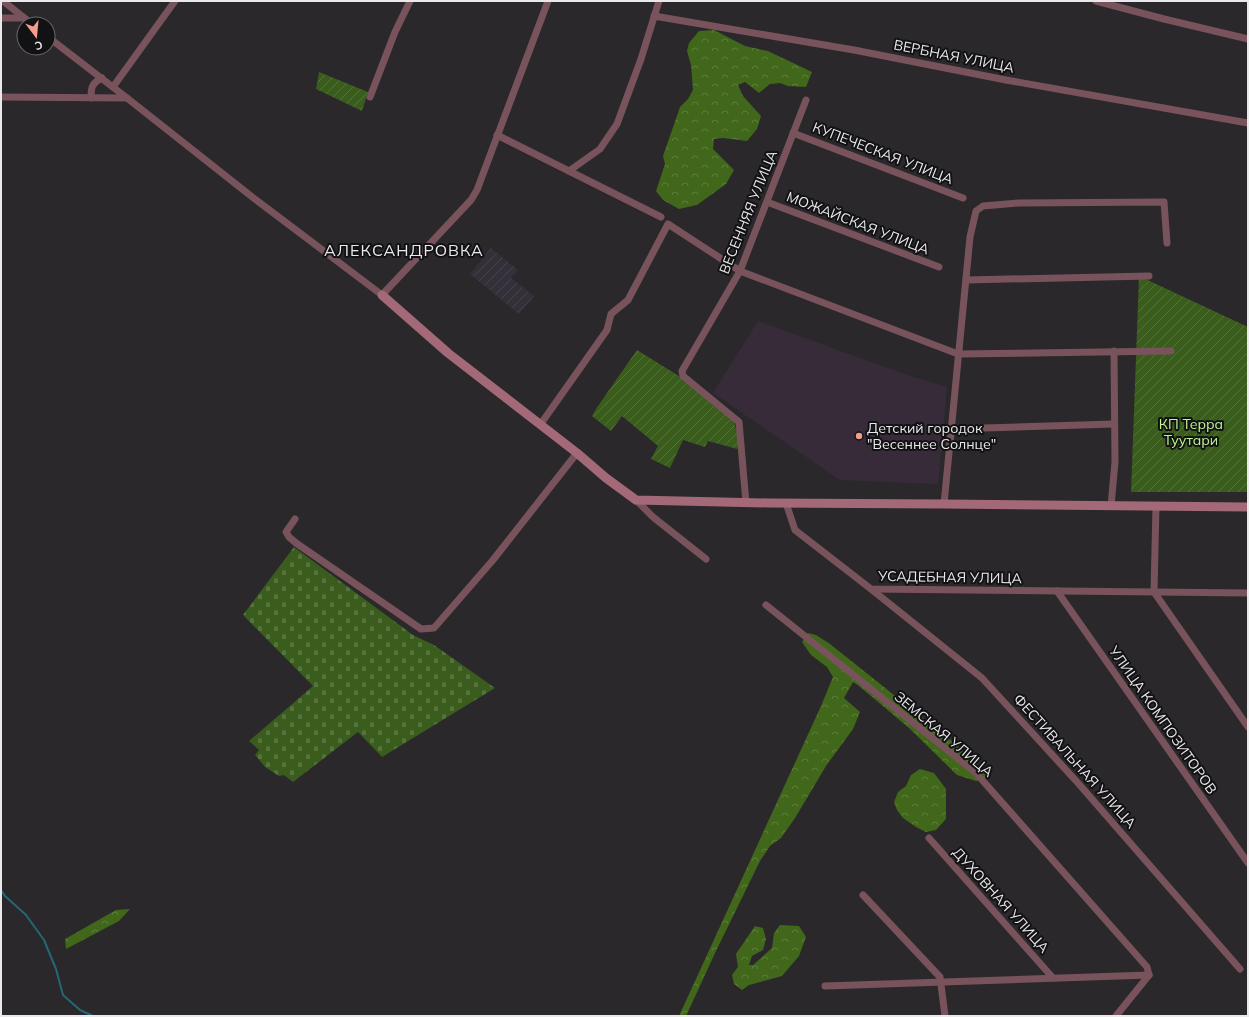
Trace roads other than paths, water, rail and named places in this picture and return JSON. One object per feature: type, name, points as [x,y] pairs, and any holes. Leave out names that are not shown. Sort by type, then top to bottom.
[{"type":"street","points":[[4,1],[22,16]]},
{"type":"street","points":[[113,87],[174,1]]},
{"type":"street","points":[[370,97],[395,32],[410,1]]},
{"type":"street","points":[[382,294],[471,200],[477,190],[548,1]]},
{"type":"street","points":[[569,171],[600,149],[617,124],[641,59],[659,1]]},
{"type":"street","points":[[1096,1],[1248,39]]},
{"type":"street","name":"ВЕРБНАЯ УЛИЦА","points":[[654,16],[854,50],[1006,80],[1248,123]]},
{"type":"street","points":[[1,18],[16,18]]},
{"type":"street","points":[[56,43],[251,196],[382,294],[448,353],[636,500],[653,518],[706,559]]},
{"type":"street","points":[[91,98],[92,86],[102,78]]},
{"type":"street","points":[[1,97],[127,98]]},
{"type":"street","name":"ВЕСЕННЯЯ УЛИЦА","points":[[746,503],[739,422],[683,376],[682,371],[740,272],[806,100]]},
{"type":"street","name":"КУПЕЧЕСКАЯ УЛИЦА","points":[[793,133],[963,198]]},
{"type":"street","points":[[498,135],[661,217]]},
{"type":"street","name":"МОЖАЙСКАЯ УЛИЦА","points":[[767,202],[939,267]]},
{"type":"street","points":[[944,504],[970,237],[976,211],[983,206],[1018,203],[1164,202],[1167,243]]},
{"type":"street","points":[[540,425],[607,330],[610,314],[628,300],[668,224],[740,272],[958,354],[1171,351]]},
{"type":"street","points":[[966,280],[1149,276]]},
{"type":"street","points":[[1111,506],[1115,462],[1114,351]]},
{"type":"street","points":[[951,429],[1114,424]]},
{"type":"street","points":[[294,520],[286,532],[288,537],[421,629],[434,628],[493,560],[577,453]]},
{"type":"street","points":[[636,500],[746,503],[1248,507]]},
{"type":"street","name":"УСАДЕБНАЯ УЛИЦА","points":[[786,503],[795,530],[872,589],[1248,593]]},
{"type":"street","points":[[1156,506],[1154,592],[1248,728]]},
{"type":"street","name":"ФЕСТИВАЛЬНАЯ УЛИЦА","points":[[872,589],[982,678],[1078,783],[1240,969]]},
{"type":"street","name":"УЛИЦА КОМПОЗИТОРОВ","points":[[1057,591],[1248,863]]},
{"type":"street","name":"ЗЕМСКАЯ УЛИЦА","points":[[766,605],[976,773],[1146,968],[1149,975]]},
{"type":"street","name":"ДУХОВНАЯ УЛИЦА","points":[[929,838],[1054,978]]},
{"type":"street","points":[[863,895],[940,977],[945,1016]]},
{"type":"street","points":[[825,986],[1149,975]]},
{"type":"street","points":[[1116,1016],[1149,975]]},
{"type":"waterway","points":[[1,890],[5,896],[26,915],[44,940],[56,969],[63,995],[80,1010],[93,1016]]},
{"type":"place","name":"Детский городок \"Весеннее Солнце\"","points":[[859,436]]},
{"type":"district","name":"АЛЕКСАНДРОВКА","points":[[404,250]]},
{"type":"park label","name":"КП Терра Туутари","points":[[1191,432]]}]
